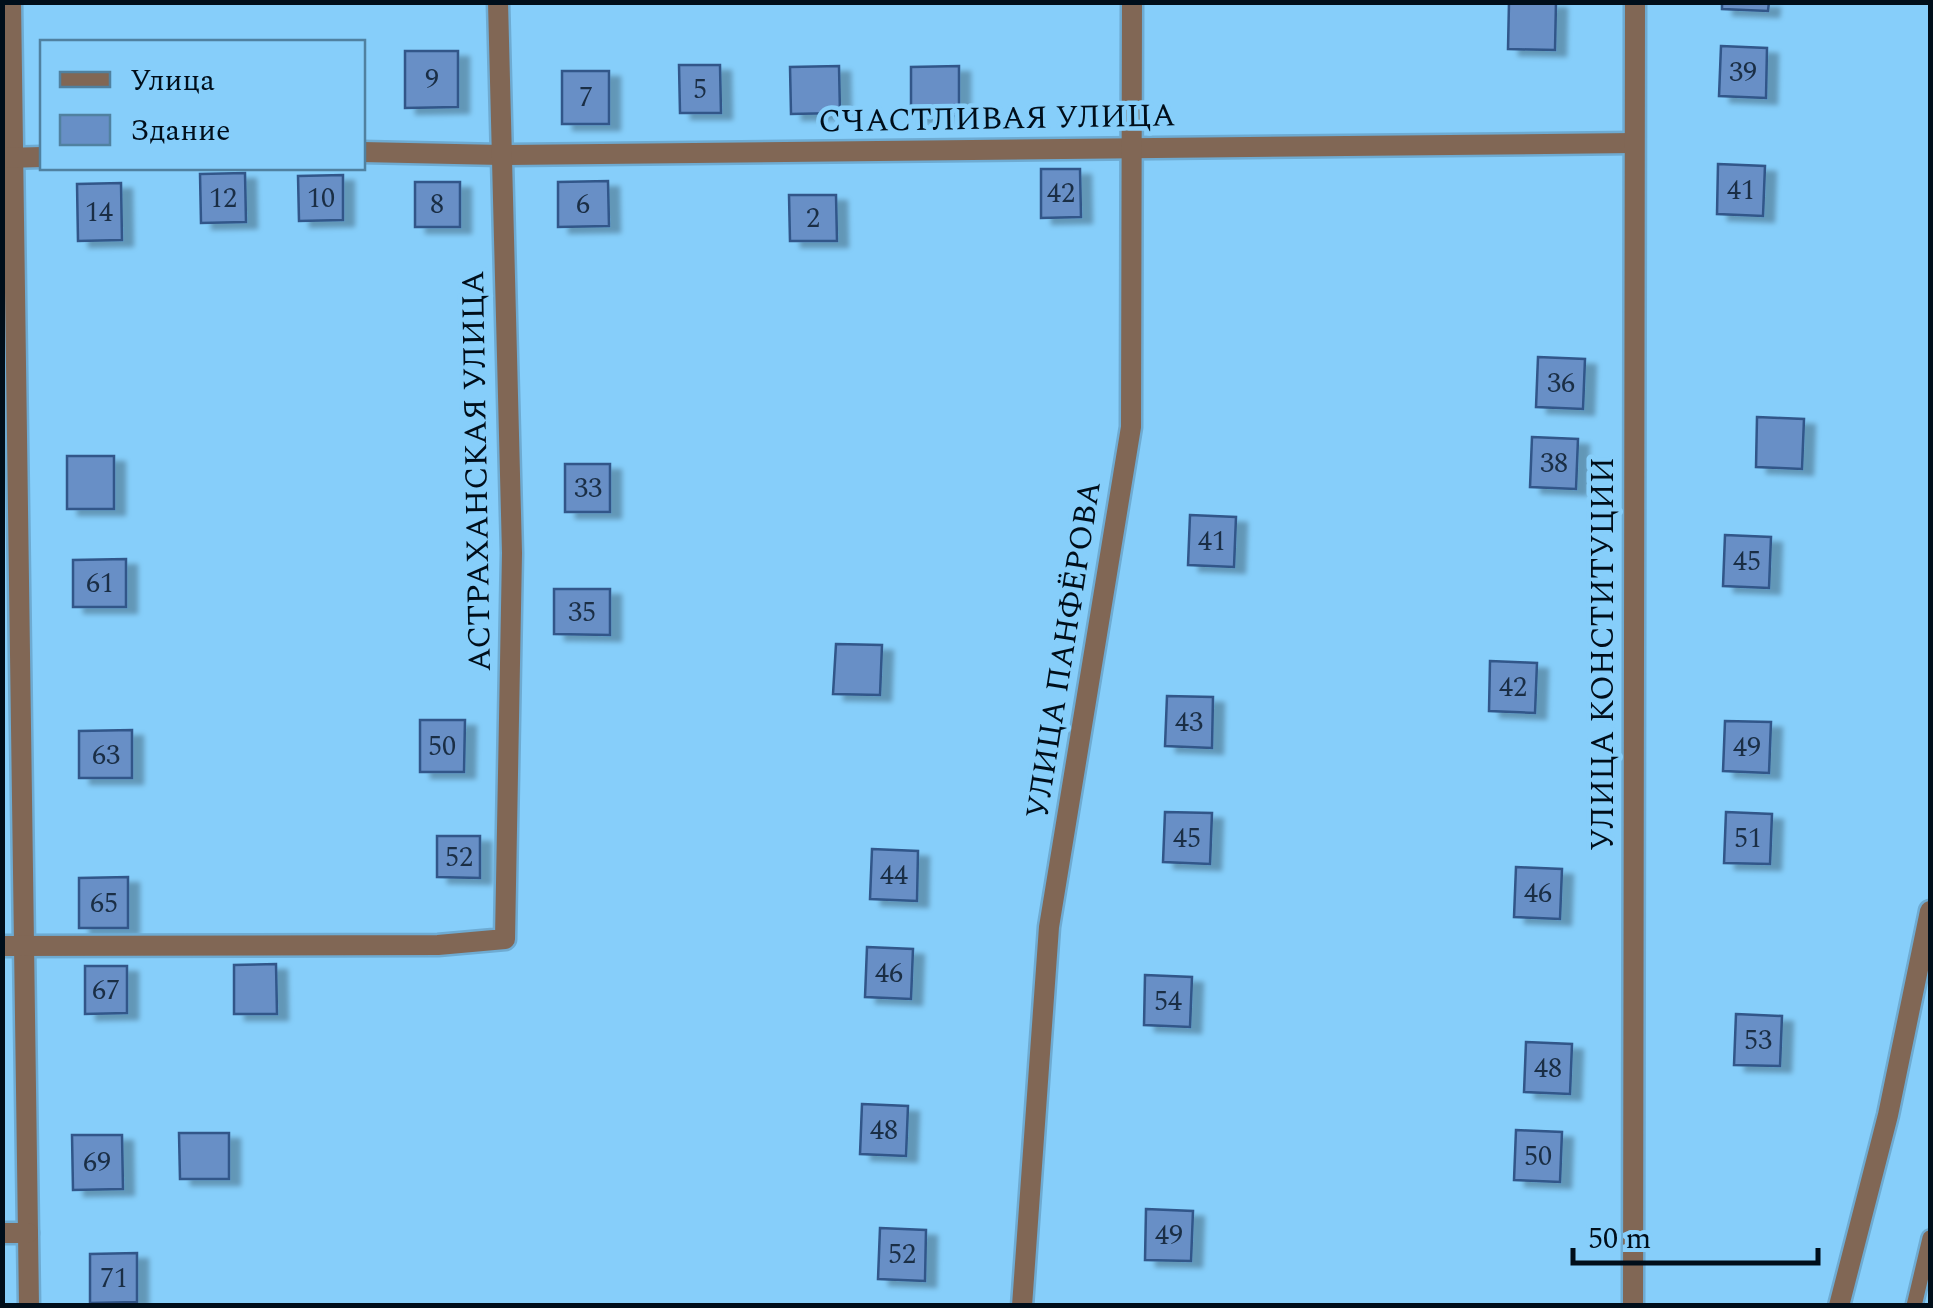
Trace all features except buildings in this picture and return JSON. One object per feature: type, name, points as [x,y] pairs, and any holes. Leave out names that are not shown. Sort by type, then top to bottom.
[{"type":"street","points":[[11,2],[8,158],[12,946],[29,1306]]},
{"type":"street","name":"АСТРАХАНСКАЯ УЛИЦА","points":[[12,946],[438,945],[505,939],[512,553],[498,2]]},
{"type":"street","name":"УЛИЦА ПАНФЁРОВА","points":[[1022,1306],[1049,927],[1131,427],[1132,2]]},
{"type":"street","name":"УЛИЦА КОНСТИТУЦИИ","points":[[1633,1306],[1635,2]]},
{"type":"street","name":"СЧАСТЛИВАЯ УЛИЦА","points":[[365,152],[1633,143]]},
{"type":"street","points":[[8,158],[40,157]]},
{"type":"street","points":[[1839,1306],[1888,1116],[1930,911]]},
{"type":"street","points":[[2,1234],[28,1233]]},
{"type":"lane","points":[[1914,1306],[1930,1238]]}]
